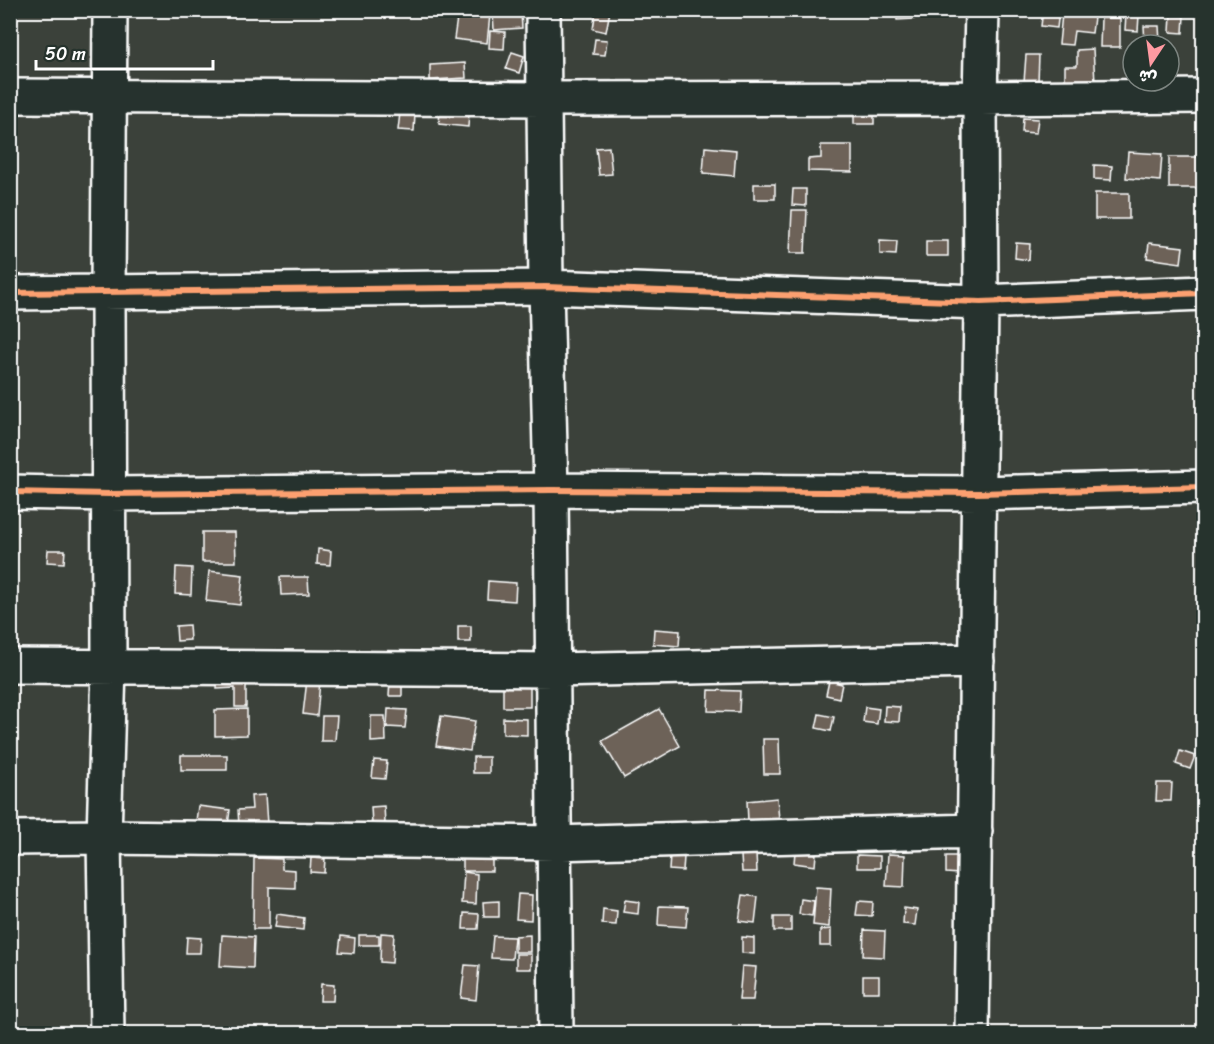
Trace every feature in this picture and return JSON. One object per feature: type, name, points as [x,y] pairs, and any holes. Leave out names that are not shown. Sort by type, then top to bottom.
[{"type":"street","points":[[107,1034],[104,837],[109,667],[110,10]]},
{"type":"street","points":[[543,10],[551,490],[556,1034]]},
{"type":"street","points":[[972,1034],[981,302],[982,10]]},
{"type":"street","points":[[10,96],[543,99],[1203,96]]},
{"type":"street","points":[[10,293],[546,287],[981,302],[1203,293]]},
{"type":"street","points":[[10,492],[109,494],[551,490],[979,493],[1203,487]]},
{"type":"street","points":[[10,666],[552,670],[977,661]]},
{"type":"street","points":[[10,838],[104,837],[554,843],[975,831]]},
{"type":"building","points":[[596,10],[610,11],[606,32],[593,29]]},
{"type":"building","points":[[896,10],[913,10],[914,19],[897,20]]},
{"type":"building","points":[[1043,10],[1059,11],[1057,28],[1041,26]]},
{"type":"building","points":[[458,11],[490,15],[487,43],[454,39]]},
{"type":"building","points":[[521,12],[522,28],[494,30],[493,14]]},
{"type":"building","points":[[1062,14],[1094,17],[1092,33],[1074,31],[1072,45],[1059,44]]},
{"type":"building","points":[[1126,14],[1139,15],[1138,31],[1125,30]]},
{"type":"building","points":[[1171,15],[1184,16],[1183,33],[1170,32]]},
{"type":"building","points":[[1101,18],[1120,18],[1120,47],[1100,47]]},
{"type":"building","points":[[1144,26],[1159,26],[1159,33],[1144,33]]},
{"type":"building","points":[[490,31],[505,32],[504,49],[489,48]]},
{"type":"building","points":[[595,39],[607,40],[605,55],[593,54]]},
{"type":"building","points":[[1093,49],[1095,82],[1065,83],[1065,66],[1077,66],[1077,50]]},
{"type":"building","points":[[512,52],[524,56],[519,73],[506,69]]},
{"type":"building","points":[[1026,55],[1039,55],[1038,82],[1024,82]]},
{"type":"building","points":[[465,63],[466,78],[430,80],[430,65]]},
{"type":"building","points":[[874,109],[874,124],[854,124],[854,110]]},
{"type":"building","points":[[440,110],[469,113],[468,127],[439,124]]},
{"type":"building","points":[[400,113],[415,114],[414,131],[398,130]]},
{"type":"building","points":[[1023,118],[1038,119],[1036,133],[1022,132]]},
{"type":"building","points":[[821,145],[852,145],[852,172],[808,171],[808,159],[821,158]]},
{"type":"building","points":[[609,147],[612,174],[599,175],[596,148]]},
{"type":"building","points":[[705,147],[736,150],[734,176],[703,173]]},
{"type":"building","points":[[1128,152],[1162,154],[1160,181],[1126,178]]},
{"type":"building","points":[[1169,157],[1199,157],[1199,188],[1169,188]]},
{"type":"building","points":[[1094,165],[1112,166],[1111,180],[1094,179]]},
{"type":"building","points":[[754,184],[775,184],[775,199],[754,199]]},
{"type":"building","points":[[793,189],[806,189],[806,206],[792,205]]},
{"type":"building","points":[[1095,193],[1129,193],[1129,219],[1095,219]]},
{"type":"building","points":[[792,210],[807,210],[805,253],[790,253]]},
{"type":"building","points":[[880,240],[897,241],[896,255],[880,254]]},
{"type":"building","points":[[926,241],[948,241],[948,256],[926,256]]},
{"type":"building","points":[[1016,243],[1030,244],[1029,260],[1015,258]]},
{"type":"building","points":[[1149,243],[1183,247],[1181,263],[1147,258]]},
{"type":"building","points":[[202,532],[235,532],[236,562],[202,562]]},
{"type":"building","points":[[318,549],[331,551],[330,565],[317,564]]},
{"type":"building","points":[[48,550],[65,550],[64,563],[47,562]]},
{"type":"building","points":[[176,567],[192,568],[191,595],[175,594]]},
{"type":"building","points":[[209,571],[243,575],[240,605],[206,601]]},
{"type":"building","points":[[280,577],[308,577],[309,594],[281,595]]},
{"type":"building","points":[[10,579],[15,580],[12,609],[10,609]]},
{"type":"building","points":[[488,581],[516,583],[515,601],[487,599]]},
{"type":"building","points":[[189,625],[190,640],[177,641],[176,626]]},
{"type":"building","points":[[458,626],[471,626],[471,642],[458,642]]},
{"type":"building","points":[[654,629],[680,631],[679,646],[653,644]]},
{"type":"building","points":[[246,675],[246,707],[235,707],[235,688],[217,689],[217,676]]},
{"type":"building","points":[[307,680],[320,681],[317,716],[303,714]]},
{"type":"building","points":[[390,680],[402,680],[402,696],[389,696]]},
{"type":"building","points":[[503,681],[530,681],[530,707],[503,707]]},
{"type":"building","points":[[829,681],[842,684],[839,698],[826,695]]},
{"type":"building","points":[[709,690],[740,691],[739,712],[708,711]]},
{"type":"building","points":[[885,706],[900,707],[899,722],[884,721]]},
{"type":"building","points":[[865,707],[879,709],[877,724],[863,722]]},
{"type":"building","points":[[247,709],[247,735],[215,736],[215,710]]},
{"type":"building","points":[[388,709],[407,710],[405,728],[387,727]]},
{"type":"building","points":[[659,709],[680,746],[624,778],[602,741]]},
{"type":"building","points":[[819,714],[834,717],[831,731],[816,728]]},
{"type":"building","points":[[322,716],[337,716],[335,741],[321,741]]},
{"type":"building","points":[[371,716],[385,716],[386,741],[371,742]]},
{"type":"building","points":[[441,716],[475,721],[470,751],[436,746]]},
{"type":"building","points":[[503,718],[527,719],[527,735],[503,734]]},
{"type":"building","points":[[763,739],[779,739],[780,774],[764,774]]},
{"type":"building","points":[[1180,751],[1195,756],[1190,769],[1176,764]]},
{"type":"building","points":[[181,755],[227,755],[227,770],[181,770]]},
{"type":"building","points":[[473,757],[489,757],[489,773],[473,773]]},
{"type":"building","points":[[374,760],[387,761],[385,779],[372,778]]},
{"type":"building","points":[[1157,783],[1172,783],[1171,801],[1156,801]]},
{"type":"building","points":[[265,795],[267,824],[239,825],[238,810],[252,809],[251,796]]},
{"type":"building","points":[[777,798],[779,819],[748,821],[747,801]]},
{"type":"building","points":[[198,806],[230,810],[228,825],[196,821]]},
{"type":"building","points":[[384,806],[385,823],[372,824],[371,807]]},
{"type":"building","points":[[795,852],[816,854],[815,866],[794,863]]},
{"type":"building","points":[[756,854],[757,872],[742,872],[741,855]]},
{"type":"building","points":[[888,854],[905,855],[904,887],[886,886]]},
{"type":"building","points":[[857,855],[880,856],[880,868],[857,868]]},
{"type":"building","points":[[670,856],[684,857],[683,871],[669,870]]},
{"type":"building","points":[[946,856],[960,856],[959,874],[946,873]]},
{"type":"building","points":[[463,857],[492,857],[492,871],[463,871]]},
{"type":"building","points":[[254,858],[282,859],[282,869],[295,870],[295,888],[269,887],[269,929],[253,929]]},
{"type":"building","points":[[311,858],[325,859],[324,873],[310,872]]},
{"type":"building","points":[[464,872],[477,874],[476,904],[462,903]]},
{"type":"building","points":[[816,887],[831,888],[829,927],[813,925]]},
{"type":"building","points":[[518,894],[532,895],[531,920],[516,919]]},
{"type":"building","points":[[743,895],[758,897],[755,923],[739,921]]},
{"type":"building","points":[[801,899],[814,901],[812,916],[799,914]]},
{"type":"building","points":[[625,900],[639,902],[638,914],[623,912]]},
{"type":"building","points":[[499,901],[499,917],[484,917],[483,902]]},
{"type":"building","points":[[858,901],[873,902],[872,916],[856,915]]},
{"type":"building","points":[[659,906],[688,907],[686,927],[658,925]]},
{"type":"building","points":[[904,908],[917,910],[915,925],[903,924]]},
{"type":"building","points":[[603,909],[617,911],[616,925],[602,924]]},
{"type":"building","points":[[464,913],[479,914],[478,929],[463,929]]},
{"type":"building","points":[[277,914],[304,918],[303,930],[275,927]]},
{"type":"building","points":[[774,917],[791,917],[791,931],[774,931]]},
{"type":"building","points":[[831,929],[831,946],[820,946],[820,930]]},
{"type":"building","points":[[864,930],[885,931],[884,957],[863,956]]},
{"type":"building","points":[[381,933],[394,934],[392,963],[380,962]]},
{"type":"building","points":[[222,935],[254,937],[253,968],[220,966]]},
{"type":"building","points":[[359,935],[379,935],[379,945],[359,945]]},
{"type":"building","points":[[530,935],[530,952],[515,952],[515,936]]},
{"type":"building","points":[[341,936],[355,938],[354,953],[339,952]]},
{"type":"building","points":[[493,936],[514,937],[512,959],[491,958]]},
{"type":"building","points":[[187,937],[201,938],[200,953],[186,953]]},
{"type":"building","points":[[742,937],[754,938],[754,954],[742,953]]},
{"type":"building","points":[[516,954],[531,954],[531,969],[516,969]]},
{"type":"building","points":[[465,965],[479,966],[476,1000],[461,998]]},
{"type":"building","points":[[742,966],[756,967],[753,1000],[739,1000]]},
{"type":"building","points":[[863,976],[879,976],[879,992],[863,992]]},
{"type":"building","points":[[321,984],[334,985],[333,1001],[320,1001]]},
{"type":"cycle path","points":[[10,293],[546,287],[981,302],[1204,293]]},
{"type":"cycle path","points":[[10,492],[109,494],[551,490],[979,493],[1204,487]]}]
